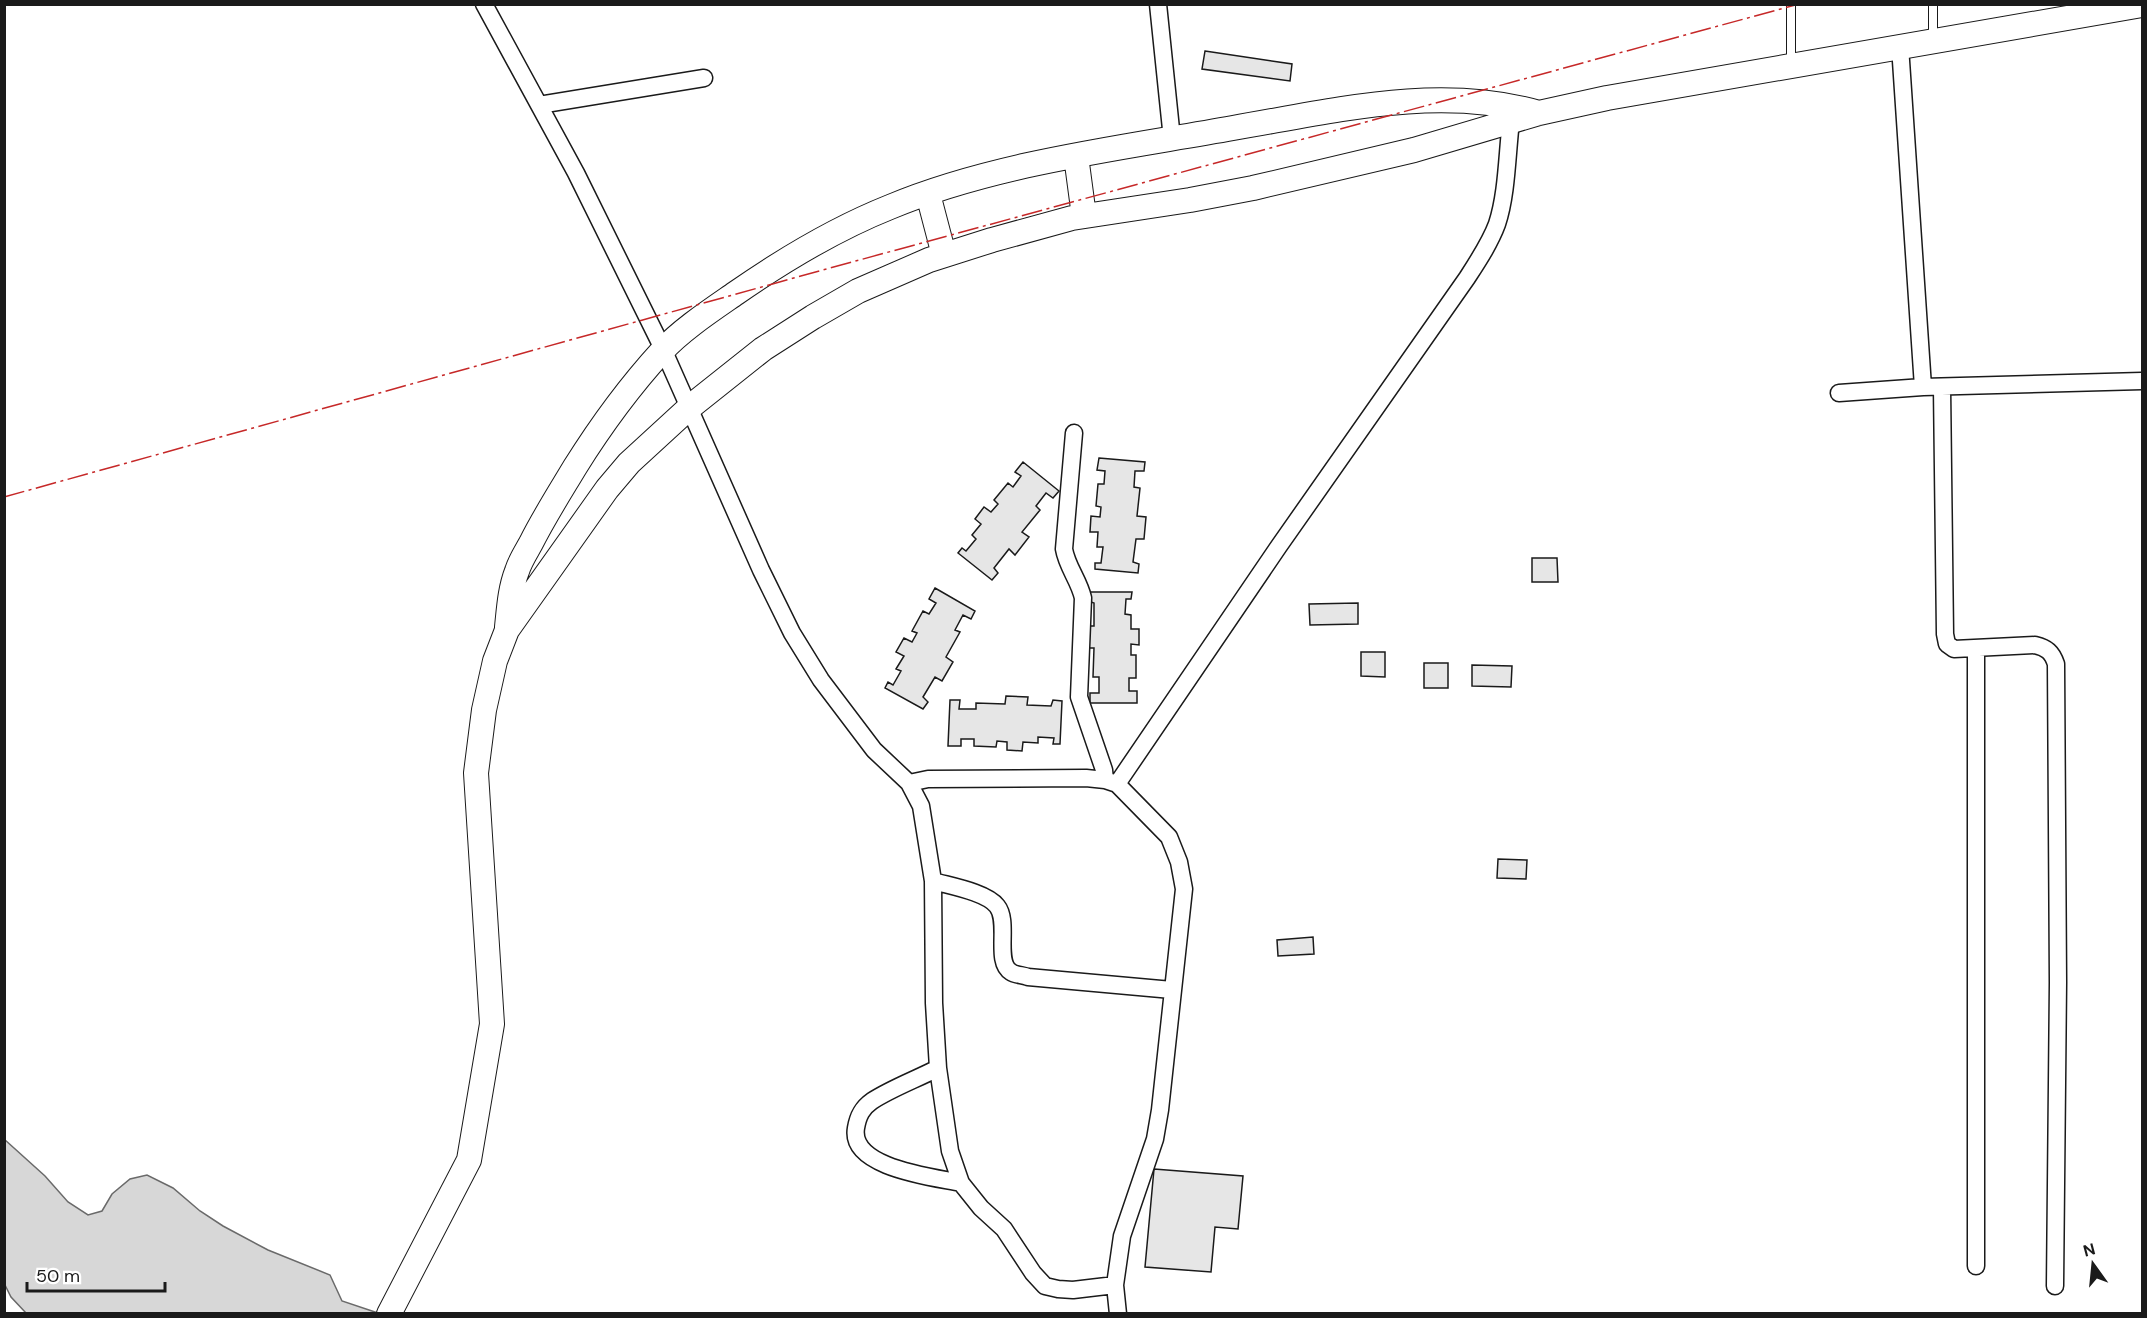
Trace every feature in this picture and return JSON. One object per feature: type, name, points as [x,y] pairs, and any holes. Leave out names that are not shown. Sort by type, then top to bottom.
[{"type":"street","points":[[484,4],[576,173],[663,349],[761,570],[792,633],[820,680],[874,750],[909,783],[921,806],[933,881],[934,1003],[938,1068],[950,1151],[961,1183],[981,1208],[1004,1229],[1033,1273],[1045,1286],[1072,1290],[1114,1285]]},
{"type":"street","points":[[1158,4],[1172,139]]},
{"type":"street","points":[[388,1314],[469,1160],[492,1024],[476,773],[484,710],[495,660],[507,630],[607,489],[629,463],[690,407],[763,349],[858,291],[944,255],[1084,216],[1253,188],[1414,150],[1539,113],[1608,98],[2142,5]]},
{"type":"street","points":[[1900,46],[1923,387]]},
{"type":"street","points":[[539,105],[704,78]]},
{"type":"street","points":[[507,630],[509,600],[517,569],[544,518],[596,433],[663,349],[711,310],[819,239],[891,206],[969,180],[1039,163],[1172,139],[1386,103],[1440,100],[1486,101],[1539,113]]},
{"type":"street","points":[[1111,782],[1482,254],[1497,224],[1511,122]]},
{"type":"street","points":[[1076,156],[1084,216]]},
{"type":"street","points":[[928,194],[944,255]]},
{"type":"street","points":[[1839,393],[1923,387],[2142,381]]},
{"type":"street","points":[[1942,387],[1945,634],[1947,644],[1954,649],[2035,645],[2044,647],[2053,654],[2056,664],[2058,993],[2055,1286]]},
{"type":"street","points":[[1074,433],[1063,540],[1066,561],[1083,598],[1079,697],[1104,770],[1111,782],[1169,837],[1179,862],[1184,889],[1155,1139],[1122,1236],[1114,1285],[1118,1314]]},
{"type":"street","points":[[1976,648],[1976,1266]]},
{"type":"street","points":[[909,783],[939,779],[1086,778],[1111,782]]},
{"type":"street","points":[[933,881],[982,896],[999,907],[1004,932],[1003,958],[1006,967],[1011,972],[1028,977],[1172,990]]},
{"type":"street","points":[[938,1068],[872,1101],[861,1111],[855,1134],[858,1146],[874,1159],[899,1170],[961,1183]]},
{"type":"lane","points":[[1791,4],[1791,65]]},
{"type":"lane","points":[[1933,4],[1933,40]]},
{"type":"shaded area","points":[[4,1139],[45,1176],[68,1202],[88,1215],[102,1211],[112,1194],[130,1179],[147,1175],[173,1188],[200,1211],[223,1226],[268,1250],[330,1275],[342,1301],[378,1313],[26,1313],[11,1297],[5,1285]]},
{"type":"building","points":[[1205,51],[1292,64],[1290,81],[1202,69]]},
{"type":"building","points":[[1099,458],[1145,462],[1144,471],[1135,471],[1134,487],[1140,488],[1137,516],[1146,517],[1144,539],[1136,539],[1133,562],[1139,564],[1138,573],[1095,569],[1095,563],[1101,563],[1103,547],[1097,547],[1098,532],[1090,532],[1091,516],[1100,517],[1101,507],[1096,506],[1098,484],[1104,484],[1105,471],[1097,470]]},
{"type":"building","points":[[1023,462],[1059,491],[1053,498],[1046,493],[1036,506],[1040,510],[1022,532],[1029,537],[1015,555],[1009,549],[994,568],[998,573],[992,580],[958,553],[962,548],[966,551],[976,539],[972,535],[981,524],[975,519],[984,507],[991,512],[998,504],[994,500],[1008,483],[1013,487],[1021,476],[1015,472]]},
{"type":"building","points":[[1532,558],[1557,558],[1558,582],[1532,582]]},
{"type":"building","points":[[935,588],[975,611],[971,619],[963,615],[955,630],[960,632],[946,657],[953,662],[942,681],[935,677],[923,697],[928,702],[923,709],[885,688],[888,682],[893,685],[901,671],[896,669],[904,656],[896,652],[904,638],[912,642],[917,633],[912,631],[923,611],[929,614],[936,603],[929,599]]},
{"type":"building","points":[[1088,592],[1132,592],[1131,599],[1126,599],[1125,614],[1131,615],[1131,629],[1139,629],[1139,645],[1131,644],[1131,655],[1136,655],[1136,678],[1129,678],[1129,691],[1137,691],[1137,703],[1090,703],[1090,693],[1099,693],[1099,677],[1093,677],[1094,648],[1085,648],[1085,626],[1094,626],[1094,603],[1088,601]]},
{"type":"building","points":[[1358,603],[1358,624],[1310,625],[1309,604]]},
{"type":"building","points":[[1361,652],[1385,652],[1385,677],[1361,676]]},
{"type":"building","points":[[1424,663],[1448,663],[1448,688],[1424,688]]},
{"type":"building","points":[[1472,665],[1512,666],[1511,687],[1472,686]]},
{"type":"building","points":[[1006,696],[1028,697],[1027,705],[1051,706],[1053,700],[1062,701],[1060,744],[1053,744],[1054,738],[1038,737],[1038,743],[1023,742],[1022,751],[1007,750],[1007,742],[997,741],[996,747],[974,746],[974,739],[961,739],[961,746],[948,746],[950,700],[960,700],[959,709],[976,709],[976,703],[1005,704]]},
{"type":"building","points":[[1498,859],[1527,860],[1526,879],[1497,878]]},
{"type":"building","points":[[1313,937],[1314,954],[1278,956],[1277,940]]},
{"type":"building","points":[[1154,1169],[1243,1176],[1238,1229],[1215,1227],[1211,1272],[1145,1267]]},
{"type":"power","points":[[4,497],[830,268],[1799,4]]}]
